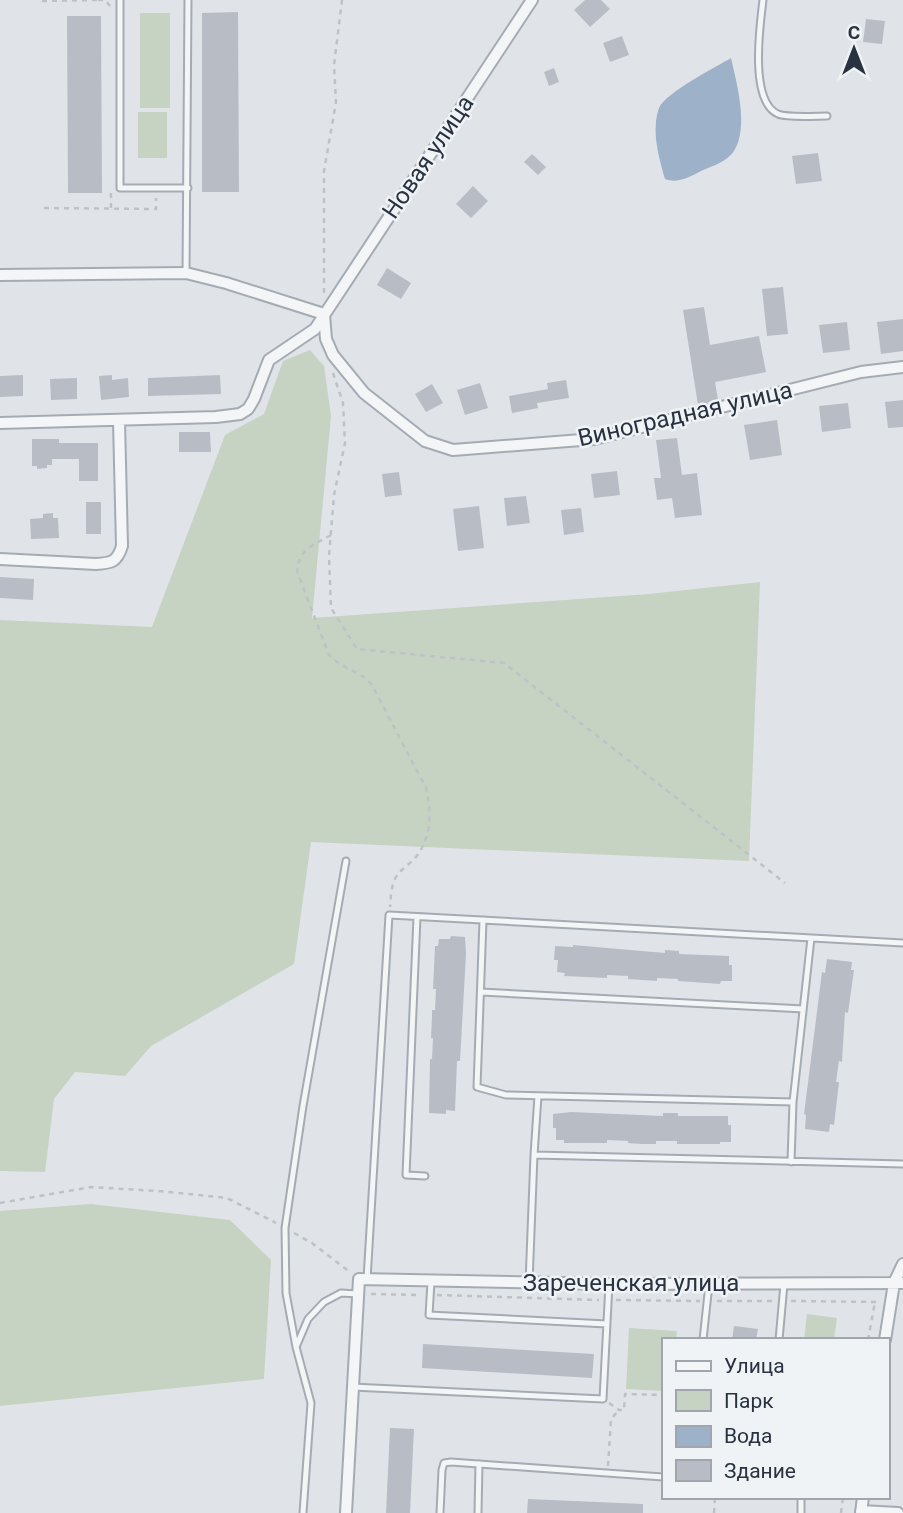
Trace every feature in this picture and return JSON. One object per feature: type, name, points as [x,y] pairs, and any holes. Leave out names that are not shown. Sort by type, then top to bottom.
[{"type":"street","name":"Новая улица","points":[[120,421],[240,414],[248,409],[269,360],[314,329],[532,0]]},
{"type":"street","points":[[0,275],[186,273],[324,314]]},
{"type":"street","name":"Виноградная улица","points":[[324,314],[326,339],[333,355],[364,393],[425,441],[453,450],[594,439],[862,372],[903,367]]},
{"type":"street","points":[[0,423],[120,421],[122,546],[118,559],[111,563],[0,559]]},
{"type":"street","points":[[886,1338],[903,1264]]},
{"type":"street","points":[[345,1513],[358,1294],[363,1280]]},
{"type":"street","name":"Зареченская улица","points":[[363,1280],[898,1283]]},
{"type":"street","points":[[861,1512],[898,1513]]},
{"type":"lane","points":[[121,0],[121,188],[188,188]]},
{"type":"lane","points":[[186,273],[188,0]]},
{"type":"lane","points":[[763,0],[758,51],[762,92],[768,106],[779,115],[827,116]]},
{"type":"lane","points":[[303,1513],[312,1403],[296,1347],[286,1293],[285,1228],[303,1106],[346,861]]},
{"type":"lane","points":[[363,1280],[389,915],[903,943]]},
{"type":"lane","points":[[417,917],[406,1175],[425,1176]]},
{"type":"lane","points":[[483,920],[477,1087],[506,1095],[793,1102]]},
{"type":"lane","points":[[791,1162],[793,1102],[811,938]]},
{"type":"lane","points":[[481,992],[803,1009]]},
{"type":"lane","points":[[529,1283],[538,1096]]},
{"type":"lane","points":[[534,1156],[903,1164]]},
{"type":"lane","points":[[430,1282],[429,1315],[607,1324]]},
{"type":"lane","points":[[352,1387],[603,1399],[609,1283]]},
{"type":"lane","points":[[703,1338],[709,1283]]},
{"type":"lane","points":[[779,1338],[784,1283]]},
{"type":"lane","points":[[296,1347],[308,1320],[324,1302],[341,1293],[358,1294]]},
{"type":"lane","points":[[440,1513],[444,1464],[451,1462],[662,1477]]},
{"type":"lane","points":[[478,1513],[479,1464]]},
{"type":"path","points":[[42,1],[97,0]]},
{"type":"path","points":[[324,314],[324,171],[335,102],[334,65],[342,0]]},
{"type":"path","points":[[44,208],[156,209],[156,188]]},
{"type":"path","points":[[333,355],[333,376],[343,403],[345,443],[334,495],[331,608],[358,649],[504,663],[785,883]]},
{"type":"path","points":[[331,535],[307,548],[298,560],[297,571],[329,655],[338,664],[366,677],[372,685],[426,788],[430,806],[428,835],[418,856],[397,875],[392,888],[389,915]]},
{"type":"path","points":[[0,1203],[91,1187],[227,1198],[312,1243],[363,1280]]},
{"type":"path","points":[[868,1338],[875,1302]]},
{"type":"path","points":[[608,1473],[611,1419],[619,1410],[624,1410],[625,1394],[662,1395]]},
{"type":"path","points":[[603,1399],[619,1410]]},
{"type":"green space","points":[[140,13],[170,13],[170,108],[140,108]]},
{"type":"green space","points":[[138,112],[167,112],[167,158],[138,158]]},
{"type":"green space","points":[[310,350],[324,366],[331,416],[312,618],[649,594],[760,582],[749,861],[311,842],[294,964],[151,1046],[125,1076],[75,1072],[54,1099],[45,1172],[0,1171],[0,620],[152,627],[225,435],[264,414],[283,361]]},
{"type":"green space","points":[[91,1204],[230,1220],[271,1260],[264,1379],[0,1406],[0,1211]]},
{"type":"green space","points":[[807,1314],[837,1318],[834,1338],[804,1338]]},
{"type":"green space","points":[[629,1328],[677,1331],[676,1338],[662,1338],[662,1391],[626,1389]]},
{"type":"water","points":[[731,58],[739,93],[741,118],[741,130],[734,151],[723,161],[688,177],[674,181],[665,179],[656,135],[659,108],[680,88]]},
{"type":"building","points":[[585,0],[601,0],[610,9],[590,27],[574,10]]},
{"type":"building","points":[[238,12],[239,192],[202,192],[202,13]]},
{"type":"building","points":[[67,16],[101,16],[102,193],[68,193]]},
{"type":"building","points":[[866,19],[885,21],[882,44],[863,42]]},
{"type":"building","points":[[622,36],[629,55],[610,62],[603,43]]},
{"type":"building","points":[[554,68],[559,82],[549,86],[544,72]]},
{"type":"building","points":[[818,153],[822,181],[796,184],[792,156]]},
{"type":"building","points":[[532,154],[546,167],[538,175],[524,162]]},
{"type":"building","points":[[473,186],[488,201],[471,218],[456,204]]},
{"type":"building","points":[[387,268],[411,283],[401,299],[377,285]]},
{"type":"building","points":[[783,287],[788,334],[767,336],[762,289]]},
{"type":"building","points":[[704,307],[710,345],[759,336],[766,372],[715,382],[718,400],[698,405],[683,310]]},
{"type":"building","points":[[903,319],[903,351],[881,354],[877,322]]},
{"type":"building","points":[[847,322],[850,350],[823,353],[819,325]]},
{"type":"building","points":[[23,375],[23,396],[0,397],[0,376]]},
{"type":"building","points":[[112,375],[112,380],[128,378],[129,397],[101,400],[99,376]]},
{"type":"building","points":[[220,375],[221,394],[148,396],[148,378]]},
{"type":"building","points":[[77,378],[77,399],[51,400],[50,379]]},
{"type":"building","points":[[566,380],[569,398],[537,403],[538,408],[512,413],[509,396],[548,389],[547,383]]},
{"type":"building","points":[[480,383],[488,408],[465,415],[457,390]]},
{"type":"building","points":[[432,384],[443,403],[426,412],[415,394]]},
{"type":"building","points":[[903,400],[903,427],[888,428],[885,402]]},
{"type":"building","points":[[848,403],[851,428],[822,432],[819,406]]},
{"type":"building","points":[[777,420],[782,455],[750,460],[744,425]]},
{"type":"building","points":[[179,432],[210,432],[211,452],[179,452]]},
{"type":"building","points":[[677,438],[682,475],[697,473],[702,515],[675,518],[672,498],[657,500],[654,478],[661,478],[656,440]]},
{"type":"building","points":[[32,439],[59,439],[59,443],[98,443],[98,481],[79,481],[79,459],[52,459],[52,465],[47,465],[47,468],[37,469],[37,466],[32,466]]},
{"type":"building","points":[[617,471],[620,495],[594,498],[591,474]]},
{"type":"building","points":[[399,472],[402,495],[385,497],[382,474]]},
{"type":"building","points":[[526,496],[530,523],[507,526],[504,498]]},
{"type":"building","points":[[86,502],[101,502],[101,534],[86,534]]},
{"type":"building","points":[[479,506],[484,548],[458,551],[453,509]]},
{"type":"building","points":[[581,508],[584,532],[564,535],[561,510]]},
{"type":"building","points":[[53,513],[53,518],[58,518],[59,538],[31,539],[30,519],[43,518],[43,514]]},
{"type":"building","points":[[0,577],[34,579],[33,600],[0,598]]},
{"type":"building","points":[[451,936],[465,937],[466,954],[455,1111],[446,1110],[446,1114],[429,1113],[432,1010],[435,1010],[436,989],[433,989],[435,946],[438,946],[439,939],[450,939]]},
{"type":"building","points":[[555,946],[729,956],[732,981],[721,981],[720,984],[678,979],[628,979],[628,976],[564,976],[565,973],[557,972]]},
{"type":"building","points":[[827,959],[852,962],[851,970],[854,970],[848,1013],[845,1012],[842,1062],[839,1061],[836,1082],[839,1082],[834,1125],[830,1124],[829,1132],[805,1129],[804,1114],[822,972],[825,973]]},
{"type":"building","points":[[571,1112],[728,1116],[731,1142],[677,1144],[677,1141],[656,1141],[656,1144],[642,1144],[607,1140],[607,1143],[564,1143],[564,1140],[556,1140],[553,1114]]},
{"type":"building","points":[[734,1326],[758,1329],[756,1338],[732,1338]]},
{"type":"building","points":[[423,1344],[594,1354],[592,1378],[422,1368]]},
{"type":"building","points":[[390,1428],[414,1429],[410,1513],[386,1513]]},
{"type":"building","points":[[528,1499],[643,1504],[643,1513],[527,1513]]}]
